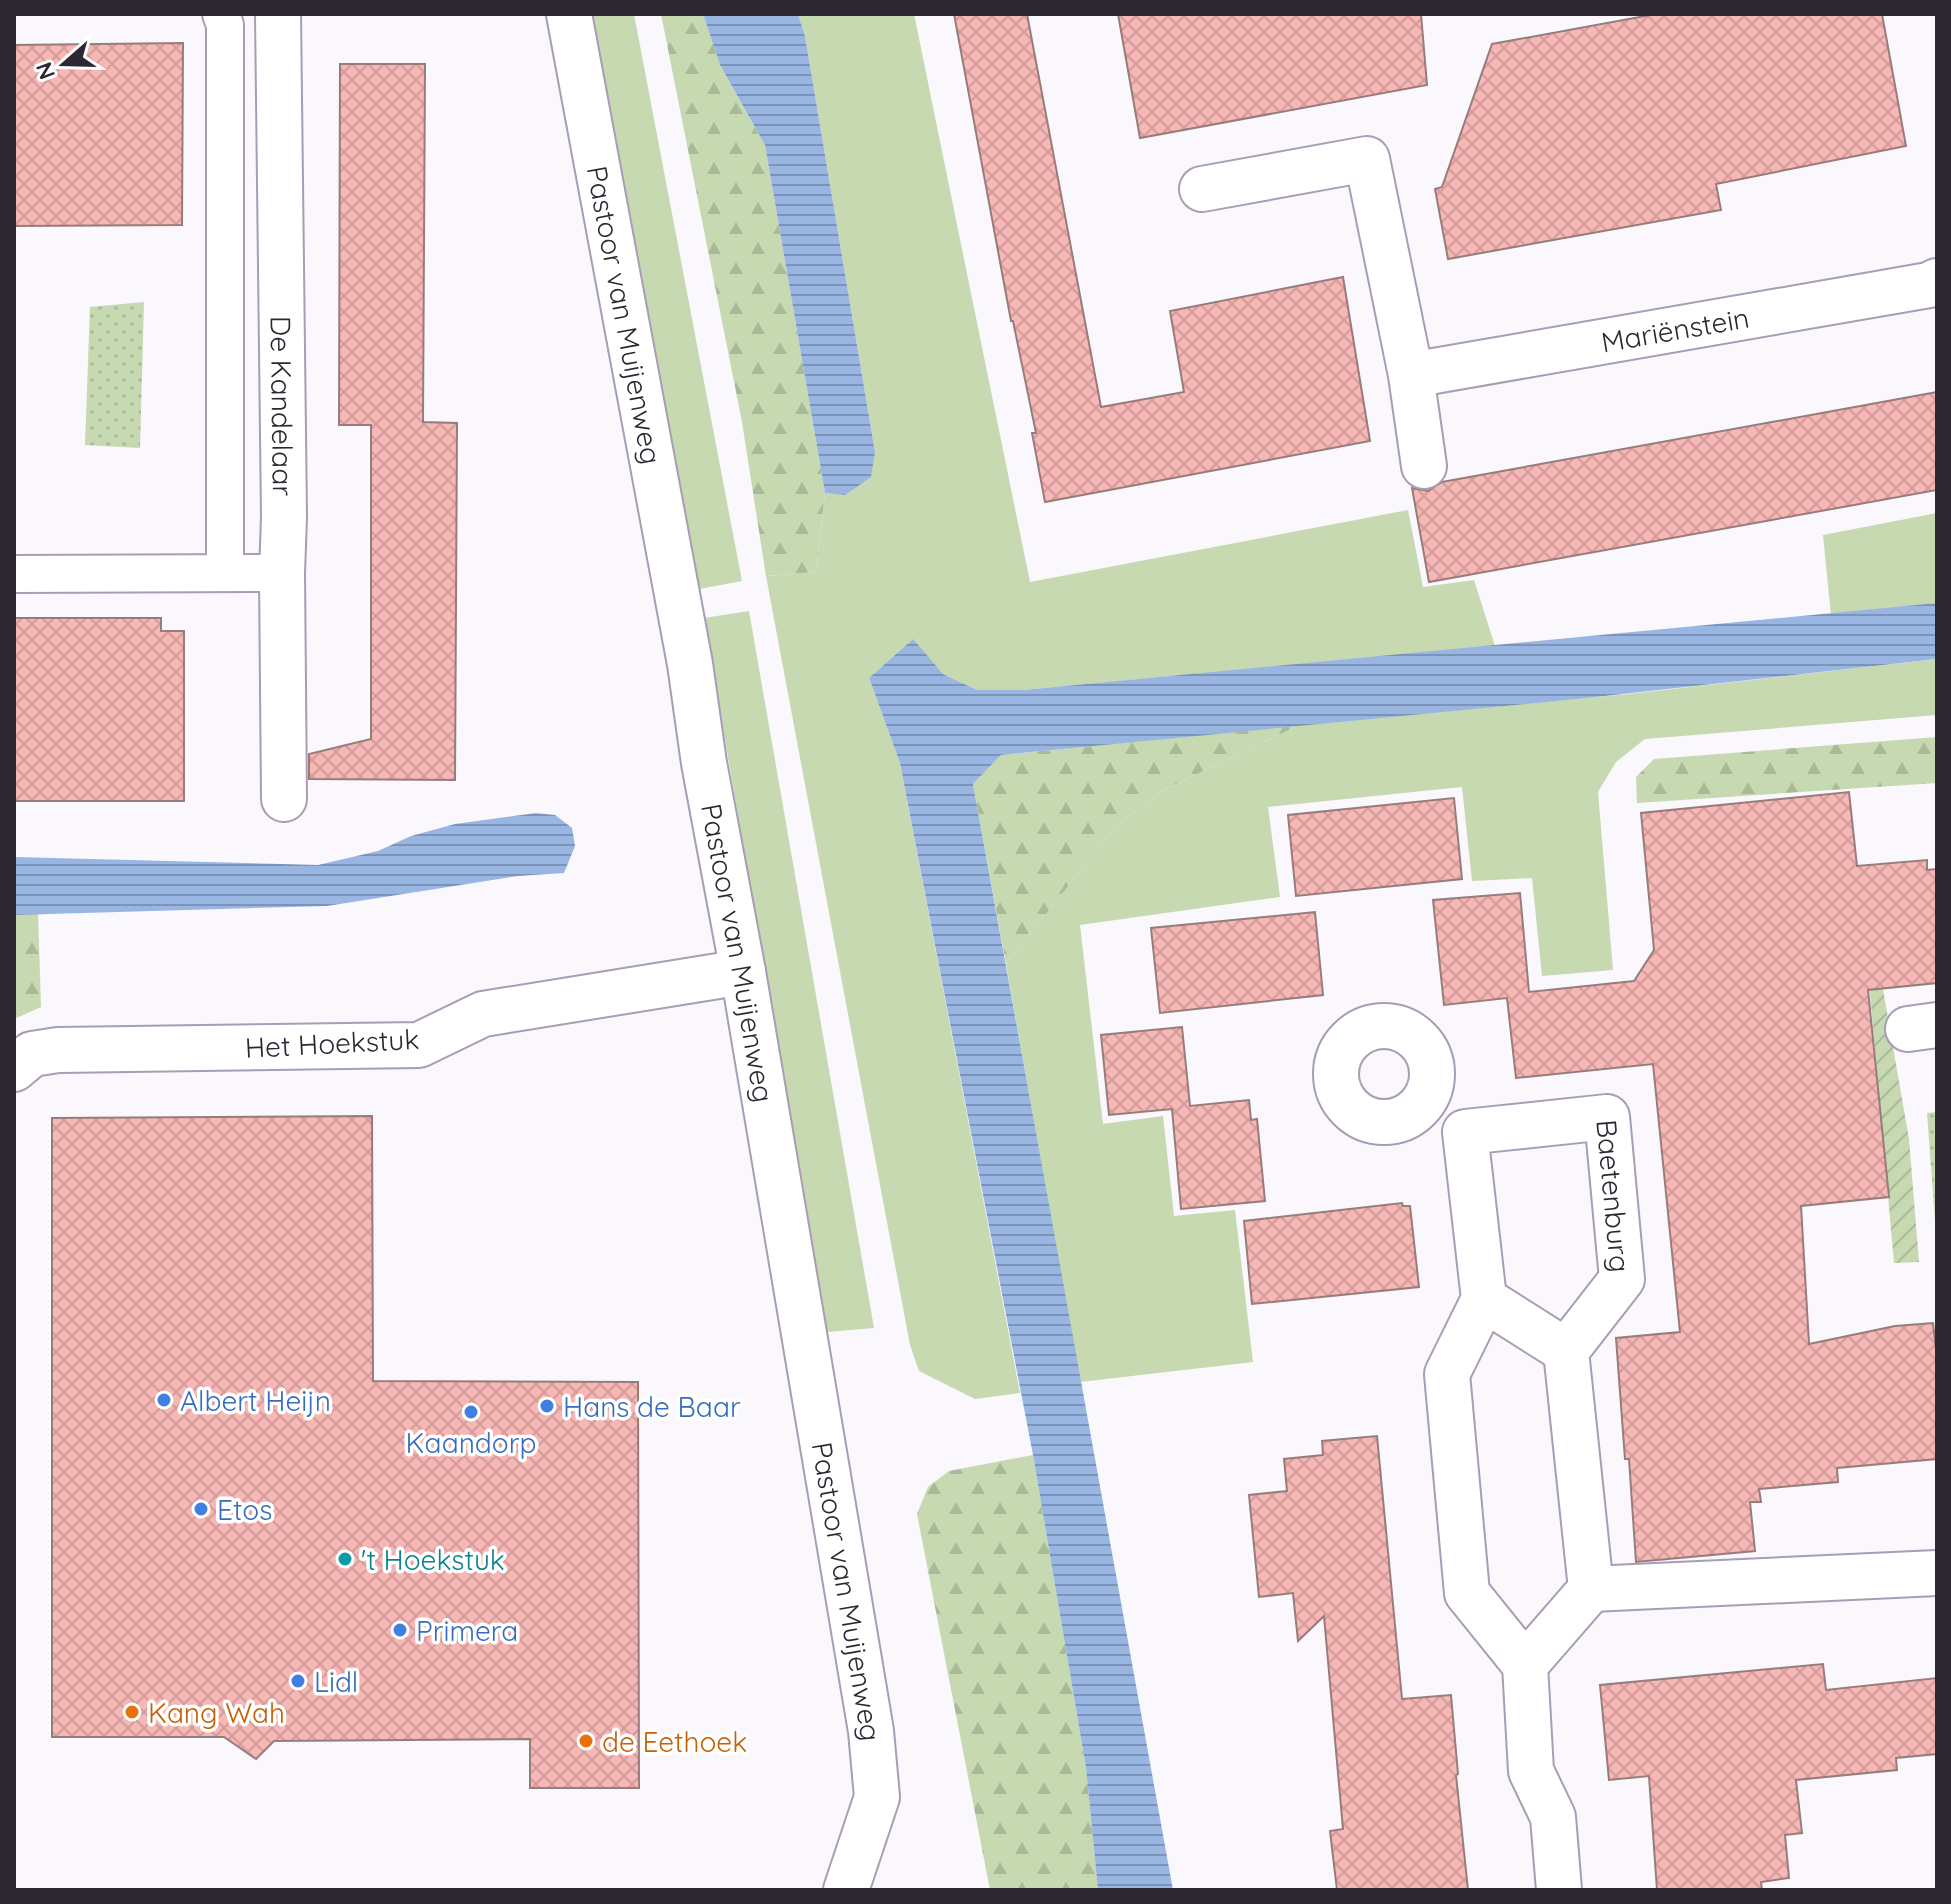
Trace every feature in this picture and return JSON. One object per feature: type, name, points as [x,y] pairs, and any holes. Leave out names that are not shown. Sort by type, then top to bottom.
[{"type":"street","name":"De Kandelaar","points":[[278,14],[284,799]]},
{"type":"street","name":"Pastoor van Muijenweg","points":[[569,14],[687,648],[704,763],[743,972],[871,1731],[877,1797],[846,1890]]},
{"type":"street","points":[[1202,189],[1367,159],[1411,375],[1424,466]]},
{"type":"street","name":"Mariënstein","points":[[1411,375],[1929,285],[1937,281]]},
{"type":"street","name":"Het Hoekstuk","points":[[14,1069],[32,1054],[58,1050],[419,1045],[483,1014],[743,972]]},
{"type":"street","points":[[1428,1094],[1465,1132],[1484,1299],[1447,1374],[1467,1593],[1525,1665],[1531,1771],[1553,1817],[1559,1890]]},
{"type":"street","name":"Baetenburg","points":[[1465,1132],[1607,1117],[1622,1279],[1566,1351]]},
{"type":"street","points":[[1484,1299],[1566,1351],[1591,1589]]},
{"type":"street","points":[[1525,1665],[1591,1589],[1937,1573]]},
{"type":"lane","points":[[221,14],[225,25],[225,573]]},
{"type":"lane","points":[[14,574],[282,573]]},
{"type":"green space","points":[[593,14],[634,14],[742,581],[699,589]]},
{"type":"green space","points":[[661,14],[703,14],[720,65],[765,145],[825,493],[816,572],[766,576],[742,422]]},
{"type":"green space","points":[[798,14],[914,14],[1030,582],[1408,510],[1423,587],[1474,580],[1495,646],[1023,690],[977,690],[943,674],[912,640],[869,678],[900,763],[1020,1393],[975,1399],[919,1371],[910,1345],[766,576],[816,572],[825,493],[845,495],[875,452],[805,36]]},
{"type":"green space","points":[[144,302],[140,448],[85,445],[90,307]]},
{"type":"green space","points":[[1937,513],[1937,603],[1831,615],[1823,535]]},
{"type":"green space","points":[[749,611],[874,1328],[827,1332],[704,618]]},
{"type":"green space","points":[[1937,659],[1937,715],[1645,739],[1616,762],[1598,792],[1613,970],[1542,976],[1532,878],[1472,881],[1462,787],[1268,807],[1280,897],[1080,925],[1103,1124],[1163,1116],[1174,1216],[1235,1210],[1253,1362],[1080,1382],[1006,964],[1118,824],[1162,791],[1299,725],[1629,694]]},
{"type":"green space","points":[[1299,725],[1162,791],[1118,824],[1006,964],[973,784],[1001,755]]},
{"type":"green space","points":[[1937,737],[1937,783],[1637,803],[1636,777],[1654,759]]},
{"type":"green space","points":[[38,914],[41,1007],[14,1019],[14,915]]},
{"type":"green space","points":[[1868,971],[1880,972],[1909,1139],[1919,1262],[1894,1263]]},
{"type":"green space","points":[[1937,1112],[1937,1221],[1935,1221],[1927,1113]]},
{"type":"green space","points":[[1033,1455],[1086,1768],[1098,1890],[990,1890],[917,1514],[928,1487],[949,1471]]},
{"type":"water","points":[[703,14],[798,14],[805,36],[875,452],[871,477],[845,495],[825,493],[765,145],[720,65]]},
{"type":"water","points":[[1937,603],[1937,659],[1587,698],[1001,755],[973,784],[1173,1890],[1098,1890],[1086,1768],[1033,1455],[900,763],[869,678],[913,639],[943,674],[977,690],[1023,690]]},
{"type":"water","points":[[536,813],[555,815],[572,828],[575,846],[564,873],[518,876],[327,906],[14,915],[14,857],[318,865],[378,851],[411,836],[455,824]]},
{"type":"building","points":[[954,14],[1027,14],[1101,407],[1184,392],[1170,311],[1343,277],[1370,441],[1045,502],[1032,433],[1036,433],[1011,321]]},
{"type":"building","points":[[1118,14],[1421,14],[1427,85],[1140,138]]},
{"type":"building","points":[[1656,14],[1882,14],[1906,146],[1716,184],[1721,210],[1448,259],[1435,189],[1442,187],[1492,44]]},
{"type":"building","points":[[183,43],[182,225],[14,226],[14,45]]},
{"type":"building","points":[[340,64],[425,64],[423,422],[457,423],[455,780],[309,779],[309,754],[371,739],[371,425],[339,425]]},
{"type":"building","points":[[1937,392],[1937,490],[1429,582],[1412,488],[1428,491],[1442,482]]},
{"type":"building","points":[[14,618],[161,618],[161,631],[184,631],[184,801],[14,801]]},
{"type":"building","points":[[1849,792],[1857,866],[1927,860],[1927,870],[1937,869],[1937,983],[1868,990],[1889,1197],[1801,1206],[1809,1344],[1895,1326],[1933,1323],[1937,1358],[1937,1459],[1837,1468],[1838,1482],[1759,1489],[1761,1502],[1750,1502],[1755,1551],[1636,1562],[1616,1338],[1680,1332],[1653,1064],[1516,1078],[1507,998],[1444,1005],[1433,900],[1520,893],[1529,992],[1634,981],[1654,950],[1641,813]]},
{"type":"building","points":[[1454,798],[1462,879],[1296,896],[1288,815]]},
{"type":"building","points":[[1315,912],[1323,995],[1160,1013],[1151,928]]},
{"type":"building","points":[[1182,1027],[1190,1106],[1249,1100],[1251,1120],[1257,1119],[1265,1201],[1181,1209],[1172,1109],[1109,1115],[1101,1035]]},
{"type":"building","name":"'t Hoekstuk","points":[[372,1116],[373,1381],[638,1382],[639,1788],[530,1788],[530,1739],[274,1741],[256,1759],[224,1737],[52,1737],[52,1118]]},
{"type":"building","points":[[1402,1203],[1403,1206],[1410,1206],[1419,1287],[1252,1304],[1244,1221]]},
{"type":"building","points":[[1377,1436],[1402,1699],[1451,1695],[1468,1890],[1337,1890],[1330,1831],[1343,1829],[1324,1616],[1298,1641],[1293,1593],[1259,1597],[1249,1495],[1287,1491],[1284,1459],[1323,1455],[1322,1441]]},
{"type":"building","points":[[1823,1664],[1826,1690],[1937,1678],[1937,1754],[1896,1758],[1897,1770],[1796,1780],[1802,1833],[1785,1835],[1789,1878],[1761,1882],[1762,1890],[1657,1890],[1649,1776],[1609,1780],[1600,1685]]},
{"type":"place","name":"Albert Heijn","points":[[164,1400]]},
{"type":"place","name":"Hans de Baar","points":[[547,1406]]},
{"type":"place","name":"Kaandorp","points":[[471,1412]]},
{"type":"place","name":"Etos","points":[[201,1509]]},
{"type":"place","name":"'t Hoekstuk","points":[[345,1559]]},
{"type":"place","name":"Primera","points":[[400,1630]]},
{"type":"place","name":"Lidl","points":[[298,1681]]},
{"type":"place","name":"Kang Wah","points":[[132,1712]]},
{"type":"place","name":"de Eethoek","points":[[586,1741]]}]
